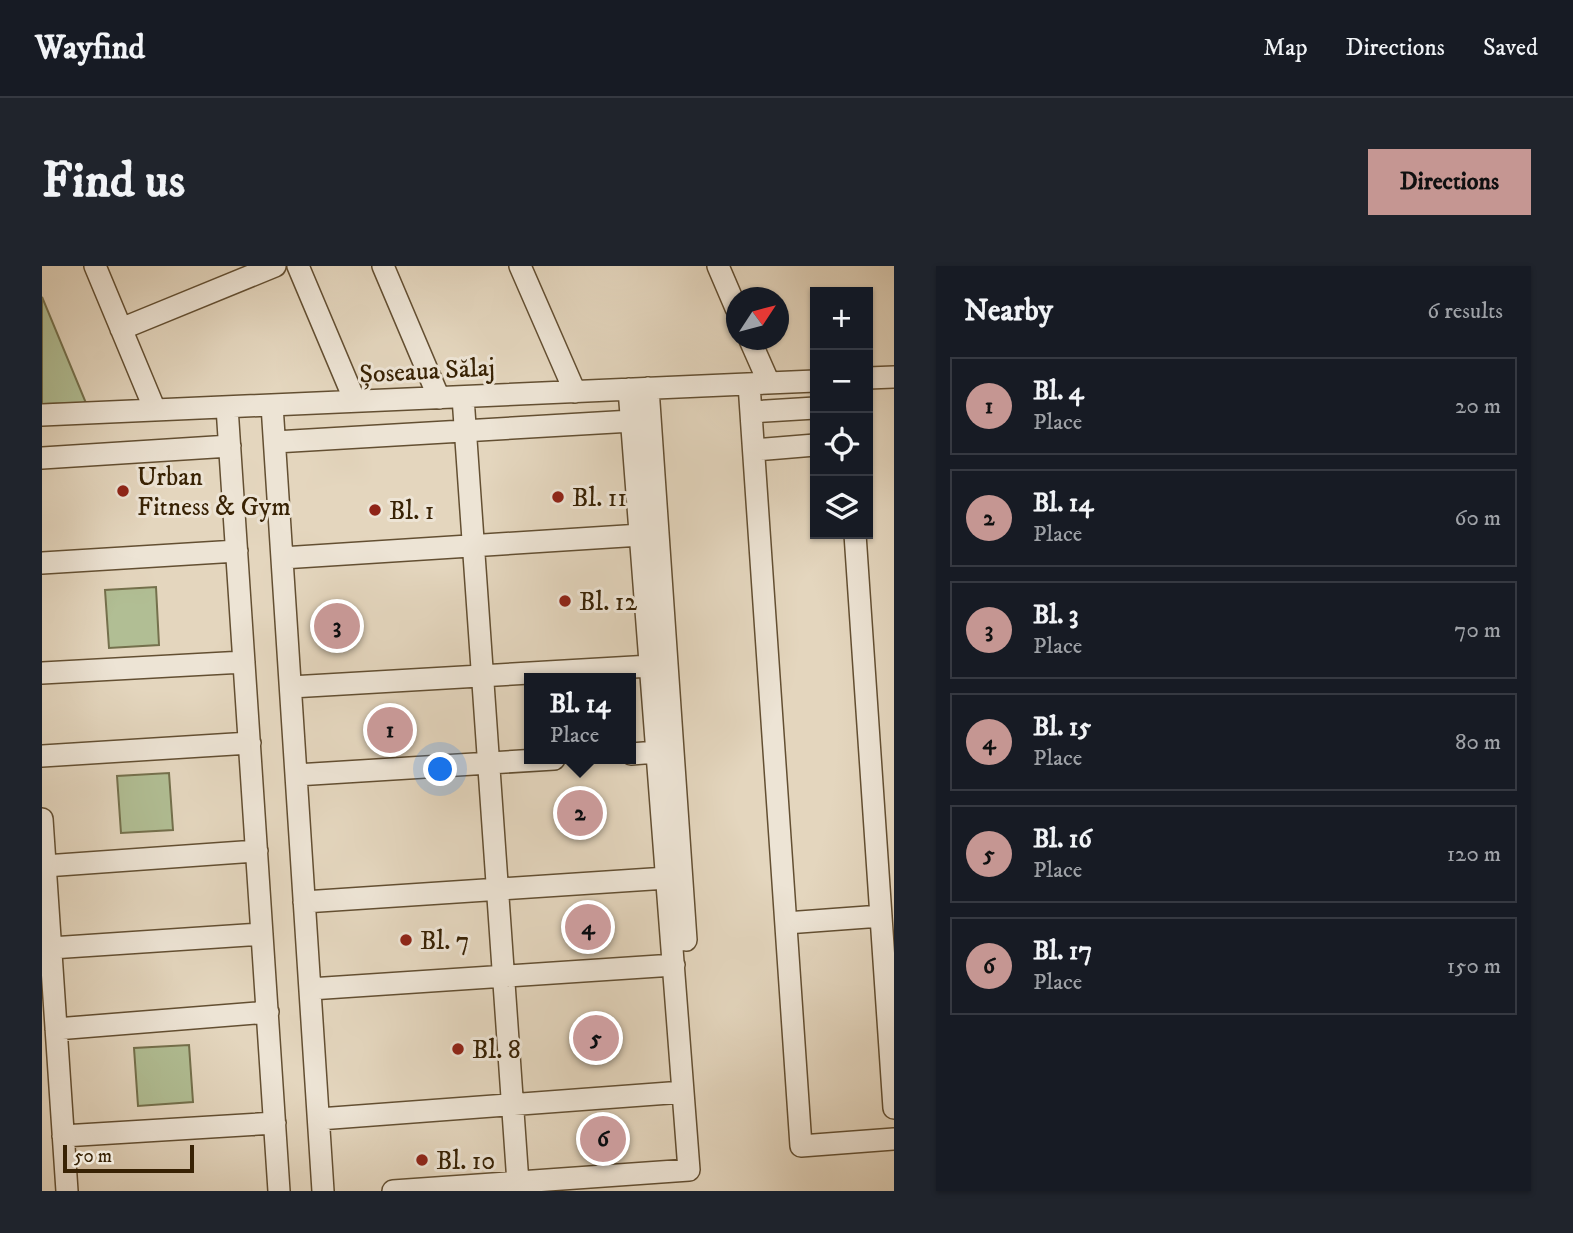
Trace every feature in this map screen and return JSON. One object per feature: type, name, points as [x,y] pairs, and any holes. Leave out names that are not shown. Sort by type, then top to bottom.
[{"type":"street","points":[[95,266],[155,410]]},
{"type":"street","points":[[121,329],[275,266]]},
{"type":"street","points":[[298,266],[355,401]]},
{"type":"street","points":[[383,266],[439,398]]},
{"type":"street","points":[[520,266],[575,391]]},
{"type":"street","points":[[718,266],[727,287]]},
{"type":"street","points":[[752,350],[759,384],[751,412],[801,1146],[894,1139]]},
{"type":"street","points":[[873,378],[894,377]]},
{"type":"street","name":"Șoseaua Sălaj","points":[[42,415],[810,381]]},
{"type":"street","points":[[393,1191],[690,1171],[632,421],[639,389]]},
{"type":"street","points":[[639,389],[702,1169]]},
{"type":"street","points":[[463,397],[518,1183]]},
{"type":"street","points":[[272,405],[324,1191]]},
{"type":"street","points":[[227,407],[279,1191]]},
{"type":"street","points":[[751,412],[810,408]]},
{"type":"street","points":[[275,442],[632,421]]},
{"type":"street","points":[[754,450],[810,445]]},
{"type":"street","points":[[42,458],[230,446]]},
{"type":"street","points":[[282,558],[640,535]]},
{"type":"street","points":[[855,539],[894,1108]]},
{"type":"street","points":[[42,563],[237,551]]},
{"type":"street","points":[[42,673],[244,662]]},
{"type":"street","points":[[532,673],[650,666]]},
{"type":"street","points":[[291,687],[524,674]]},
{"type":"street","points":[[42,757],[250,743]]},
{"type":"street","points":[[636,754],[657,752]]},
{"type":"street","points":[[296,775],[524,761]]},
{"type":"street","points":[[42,819],[67,1191]]},
{"type":"street","points":[[45,866],[257,851]]},
{"type":"street","points":[[304,902],[667,878]]},
{"type":"street","points":[[786,923],[881,916]]},
{"type":"street","points":[[51,948],[262,934]]},
{"type":"street","points":[[310,989],[674,965]]},
{"type":"street","points":[[56,1029],[268,1012]]},
{"type":"street","points":[[319,1119],[683,1092]]},
{"type":"street","points":[[63,1136],[275,1122]]},
{"type":"green space","points":[[42,297],[86,403],[42,404]]},
{"type":"green space","points":[[156,587],[159,645],[109,648],[105,590]]},
{"type":"green space","points":[[169,773],[173,830],[121,833],[117,776]]},
{"type":"green space","points":[[189,1045],[193,1102],[138,1106],[134,1048]]},
{"type":"place","name":"Urban Fitness & Gym","points":[[123,491]]},
{"type":"place","name":"Bl. 11","points":[[558,497]]},
{"type":"place","name":"Bl. 1","points":[[375,510]]},
{"type":"place","name":"Bl. 12","points":[[565,601]]},
{"type":"place","name":"Bl. 3","points":[[337,626]]},
{"type":"place","name":"Bl. 4","points":[[390,730]]},
{"type":"place","name":"Bl. 14","points":[[580,813]]},
{"type":"place","name":"Bl. 15","points":[[588,927]]},
{"type":"place","name":"Bl. 7","points":[[406,940]]},
{"type":"place","name":"Bl. 16","points":[[596,1038]]},
{"type":"place","name":"Bl. 8","points":[[458,1049]]},
{"type":"place","name":"Bl. 17","points":[[603,1139]]},
{"type":"place","name":"Bl. 10","points":[[422,1160]]}]
